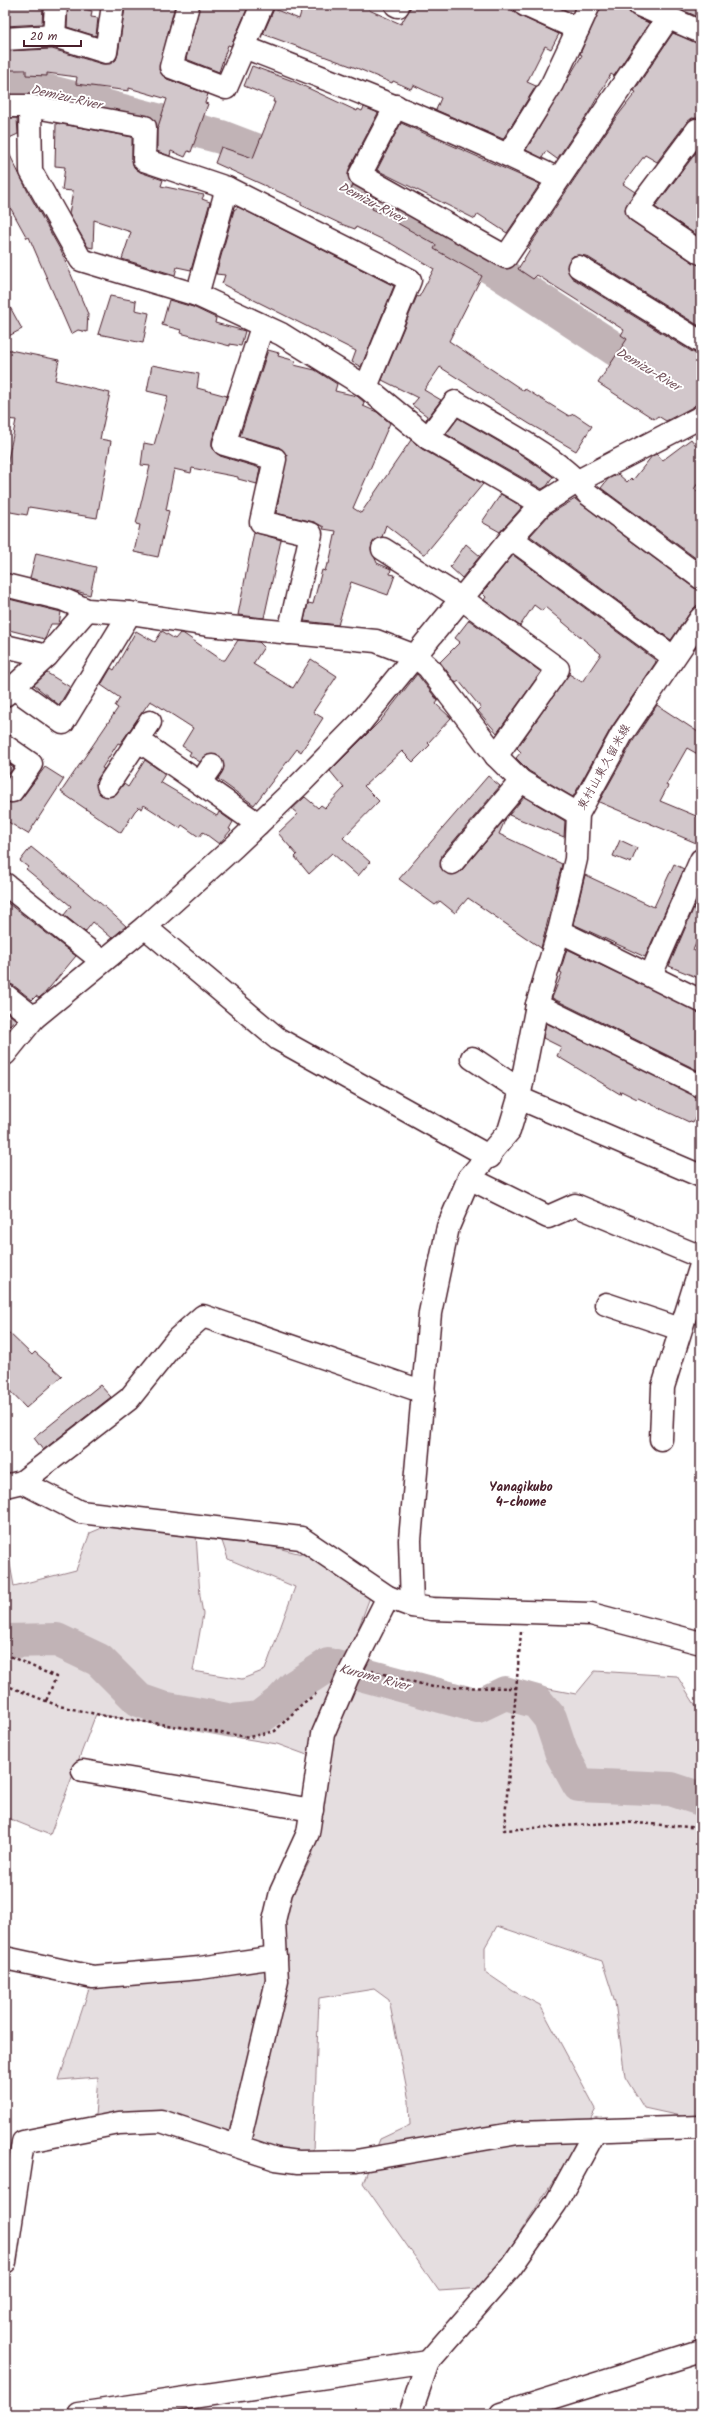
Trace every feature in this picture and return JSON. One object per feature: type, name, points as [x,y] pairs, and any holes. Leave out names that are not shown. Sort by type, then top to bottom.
[{"type":"street","points":[[54,36],[56,5]]},
{"type":"street","points":[[5,39],[54,36],[106,52],[113,5]]},
{"type":"street","points":[[188,5],[171,67],[226,88],[262,5]]},
{"type":"street","points":[[525,5],[578,29]]},
{"type":"street","points":[[508,155],[552,84],[589,5]]},
{"type":"street","points":[[639,5],[701,32]]},
{"type":"street","points":[[396,106],[360,175],[506,256],[668,18]]},
{"type":"street","points":[[244,47],[396,106],[508,155],[558,179]]},
{"type":"street","points":[[5,106],[30,106],[145,127],[144,160],[227,188],[410,280],[366,387]]},
{"type":"street","points":[[30,106],[31,171],[81,260],[197,295],[262,327],[281,334],[366,387],[428,438],[542,504]]},
{"type":"street","points":[[701,133],[697,130],[637,210],[701,253]]},
{"type":"street","points":[[197,295],[227,188]]},
{"type":"street","points":[[578,267],[701,342]]},
{"type":"street","points":[[262,327],[224,444],[275,459],[261,522],[311,534],[289,633]]},
{"type":"street","points":[[428,438],[455,402],[561,466],[578,481],[588,494],[701,578]]},
{"type":"street","points":[[5,1054],[34,1018],[145,927],[258,824],[361,722],[511,538],[542,504],[578,481],[701,417]]},
{"type":"street","points":[[511,538],[673,657]]},
{"type":"street","points":[[383,549],[462,599],[558,669],[496,756]]},
{"type":"street","points":[[5,585],[62,599],[87,610],[130,613],[208,625],[376,641],[415,656],[428,667],[496,756],[521,781],[578,814]]},
{"type":"street","points":[[87,610],[47,656],[9,691],[63,723],[130,613]]},
{"type":"street","name":"東村山東久留米線","points":[[469,1178],[490,1157],[510,1131],[537,1005],[559,931],[576,859],[578,814],[622,734],[701,618]]},
{"type":"street","points":[[5,646],[47,656]]},
{"type":"street","points":[[108,785],[150,722]]},
{"type":"street","points":[[138,740],[206,775],[258,824]]},
{"type":"street","points":[[5,746],[31,764],[12,792]]},
{"type":"street","points":[[452,863],[521,781]]},
{"type":"street","points":[[651,975],[701,860]]},
{"type":"street","points":[[5,884],[102,961]]},
{"type":"street","points":[[145,927],[278,1039],[490,1157]]},
{"type":"street","points":[[559,931],[651,975],[701,1001]]},
{"type":"street","points":[[5,995],[34,1018]]},
{"type":"street","points":[[537,1005],[701,1086]]},
{"type":"street","points":[[472,1058],[519,1094],[701,1176]]},
{"type":"street","points":[[412,1606],[410,1540],[430,1313],[448,1227],[469,1178],[548,1217],[575,1205],[701,1265],[663,1387],[661,1439]]},
{"type":"street","points":[[606,1304],[680,1329]]},
{"type":"street","points":[[13,1484],[130,1399],[177,1339],[204,1316],[424,1392]]},
{"type":"street","points":[[13,1484],[80,1512],[301,1538],[388,1597],[412,1606],[432,1609],[591,1614],[701,1643]]},
{"type":"street","points":[[238,2146],[269,2022],[277,1982],[274,1920],[281,1892],[308,1833],[323,1734],[351,1671],[388,1597]]},
{"type":"street","points":[[82,1771],[312,1810]]},
{"type":"street","points":[[5,1958],[93,1977],[200,1968],[276,1957]]},
{"type":"street","points":[[5,2262],[14,2144],[119,2123],[161,2121],[276,2159],[298,2162],[356,2162],[518,2133],[701,2127]]},
{"type":"street","points":[[410,2414],[428,2362],[510,2267],[556,2203],[596,2130]]},
{"type":"street","points":[[501,2414],[701,2351]]},
{"type":"street","points":[[78,2414],[428,2362]]},
{"type":"path","points":[[522,1611],[518,1688],[504,1830],[622,1822],[701,1828]]},
{"type":"path","points":[[5,1654],[56,1677],[46,1701]]},
{"type":"path","points":[[351,1671],[433,1687],[518,1688]]},
{"type":"path","points":[[5,1685],[46,1701],[105,1716],[249,1738],[275,1731],[302,1704],[319,1692]]},
{"type":"shaded area","points":[[109,1525],[196,1534],[200,1596],[203,1614],[193,1671],[242,1679],[265,1670],[295,1587],[228,1559],[221,1538],[253,1542],[310,1556],[370,1597],[350,1651],[367,1661],[475,1695],[523,1684],[576,1694],[595,1671],[677,1676],[701,1714],[701,2115],[694,2119],[644,2108],[625,2077],[615,2002],[602,1961],[497,1926],[485,1947],[485,1972],[513,1991],[540,2005],[596,2109],[571,2154],[484,2288],[439,2291],[363,2183],[380,2139],[410,2125],[409,2101],[389,2000],[374,1989],[319,1998],[313,2151],[285,2153],[158,2114],[95,2116],[98,2077],[59,2080],[90,1986],[284,1962],[282,1913],[312,1857],[329,1763],[277,1744],[96,1714],[50,1835],[5,1817],[5,1537],[14,1586],[76,1570],[90,1533]]},
{"type":"building","points":[[5,5],[43,5],[42,24],[5,26]]},
{"type":"building","points":[[68,5],[92,11],[91,17],[98,18],[96,36],[67,27]]},
{"type":"building","points":[[140,5],[175,5],[159,70],[167,79],[208,94],[205,103],[208,104],[191,152],[188,151],[185,157],[171,151],[170,156],[157,151],[157,130],[167,99],[129,88],[129,91],[76,84],[77,77],[47,73],[47,76],[26,75],[26,70],[5,70],[5,51],[52,49],[102,64],[110,64],[116,60],[118,54],[125,8],[140,9]]},
{"type":"building","points":[[200,5],[246,5],[248,7],[231,46],[228,45],[219,72],[186,59]]},
{"type":"building","points":[[303,5],[371,5],[369,10],[401,24],[412,5],[495,5],[508,11],[509,8],[520,16],[559,34],[551,49],[545,46],[527,82],[536,86],[503,139],[436,110],[441,98],[413,85],[411,89],[393,81],[392,83],[359,69],[263,34],[274,9],[299,19]]},
{"type":"building","points":[[601,5],[622,5],[634,16],[649,23],[614,76],[611,74],[589,112],[557,159],[546,151],[542,158],[526,150],[582,55],[580,54]]},
{"type":"building","points":[[684,5],[701,5],[701,18],[682,10]]},
{"type":"building","points":[[673,33],[701,44],[701,119],[692,118],[687,122],[657,162],[645,155],[623,184],[635,192],[625,209],[630,220],[694,263],[701,265],[701,327],[586,256],[573,256],[567,267],[572,278],[694,353],[701,354],[701,399],[693,407],[666,421],[658,416],[654,419],[598,383],[627,339],[621,335],[624,330],[537,275],[533,279],[518,269],[530,249],[528,248],[613,122],[636,92],[634,91]]},
{"type":"building","points":[[252,66],[293,81],[357,111],[358,109],[362,111],[364,107],[378,113],[349,169],[348,176],[353,185],[348,195],[373,206],[372,209],[393,218],[392,220],[436,245],[434,249],[482,276],[449,341],[524,391],[525,389],[569,416],[574,414],[592,426],[576,451],[528,423],[440,367],[424,390],[441,400],[426,420],[427,416],[412,405],[418,398],[382,380],[417,296],[419,297],[434,269],[392,244],[356,227],[355,229],[341,224],[301,205],[301,202],[215,163],[221,147],[253,158],[275,102],[273,102],[274,98],[244,86]]},
{"type":"building","points":[[5,118],[17,118],[18,134],[5,140]]},
{"type":"building","points":[[56,123],[132,137],[132,160],[134,167],[140,172],[163,180],[161,186],[204,195],[202,199],[210,202],[191,270],[177,267],[175,275],[122,259],[131,232],[94,220],[93,248],[88,247],[69,214],[73,191],[62,190],[65,167],[55,166]]},
{"type":"building","points":[[401,123],[540,184],[507,233],[478,214],[475,219],[377,170]]},
{"type":"building","points":[[5,145],[28,192],[61,251],[88,314],[87,332],[78,330],[71,334],[29,237],[27,238],[5,198]]},
{"type":"building","points":[[701,146],[701,238],[655,207]]},
{"type":"building","points":[[238,207],[394,286],[361,367],[352,362],[356,351],[222,284],[225,275],[216,274],[234,210]]},
{"type":"building","points":[[110,296],[136,301],[135,310],[149,313],[143,343],[98,334]]},
{"type":"building","points":[[5,298],[22,329],[5,338]]},
{"type":"building","points":[[169,300],[193,307],[216,318],[215,323],[245,331],[241,346],[230,344],[230,346],[180,333],[181,330],[162,325]]},
{"type":"building","points":[[5,349],[59,360],[55,380],[110,393],[100,439],[111,441],[97,518],[29,507],[27,515],[5,511],[5,475],[16,420],[5,419]]},
{"type":"building","points":[[268,350],[279,353],[278,356],[296,361],[294,365],[315,370],[337,384],[335,391],[357,396],[364,402],[363,406],[377,412],[390,423],[353,508],[361,513],[411,440],[422,449],[483,484],[425,554],[386,525],[382,537],[373,542],[371,549],[377,563],[391,569],[390,574],[395,575],[388,595],[351,582],[338,625],[304,621],[308,603],[313,604],[322,570],[325,571],[327,564],[329,564],[336,531],[323,529],[324,527],[314,522],[276,513],[287,455],[279,447],[240,436]]},
{"type":"building","points":[[152,365],[199,374],[197,388],[227,396],[212,440],[212,447],[220,456],[260,468],[257,484],[238,479],[238,477],[192,468],[191,473],[174,469],[166,510],[169,511],[158,557],[134,552],[140,525],[136,524],[150,466],[141,465],[144,443],[154,445],[168,396],[147,391]]},
{"type":"building","points":[[458,418],[520,454],[553,477],[547,486],[542,489],[446,434]]},
{"type":"building","points":[[691,439],[701,452],[701,479],[694,489],[701,494],[701,562],[601,488],[608,479],[618,474],[627,482],[631,478],[633,480],[652,456],[656,454],[663,460]]},
{"type":"building","points":[[501,494],[522,507],[500,532],[482,522]]},
{"type":"building","points":[[575,499],[694,588],[701,590],[701,601],[691,611],[671,640],[530,536],[550,514]]},
{"type":"building","points":[[254,532],[281,540],[264,618],[238,615]]},
{"type":"building","points":[[466,544],[480,556],[462,578],[450,567]]},
{"type":"building","points":[[36,553],[96,567],[90,595],[30,578]]},
{"type":"building","points":[[513,555],[654,659],[656,662],[611,728],[573,797],[529,771],[516,758],[521,752],[517,748],[569,674],[582,682],[601,654],[545,607],[542,611],[534,605],[520,626],[484,600],[486,597],[482,593]]},
{"type":"building","points":[[5,598],[61,612],[59,624],[51,624],[45,639],[5,629]]},
{"type":"building","points":[[469,620],[541,672],[497,733],[478,711],[481,708],[459,681],[456,683],[440,662],[460,642],[455,638]]},
{"type":"building","points":[[136,631],[155,642],[162,631],[175,639],[180,633],[184,634],[222,660],[225,660],[238,640],[259,642],[264,647],[253,664],[293,688],[311,659],[337,676],[313,712],[323,718],[301,752],[297,749],[254,805],[218,779],[224,767],[220,756],[207,755],[200,762],[189,755],[191,752],[182,746],[193,728],[150,701],[120,744],[118,743],[102,768],[104,769],[96,784],[101,795],[113,796],[124,784],[128,787],[145,760],[165,774],[160,782],[217,816],[219,812],[233,822],[229,829],[231,830],[219,844],[203,832],[199,837],[182,825],[180,828],[144,805],[142,809],[139,807],[135,811],[121,833],[61,792],[118,708],[115,706],[120,698],[101,685],[111,668],[114,670]]},
{"type":"building","points":[[47,673],[70,687],[59,705],[34,685]]},
{"type":"building","points":[[417,674],[438,701],[436,704],[451,718],[428,743],[430,745],[413,762],[402,751],[364,786],[379,801],[343,838],[370,862],[358,876],[332,853],[309,874],[295,857],[297,855],[278,833],[298,814],[292,809],[305,797],[318,808],[321,805],[325,808],[344,788],[330,771],[381,720]]},
{"type":"building","points":[[657,705],[701,734],[701,756],[687,748],[666,785],[668,786],[660,801],[701,818],[701,845],[599,802],[633,741]]},
{"type":"building","points":[[5,761],[14,767],[5,779]]},
{"type":"building","points":[[45,767],[64,779],[28,834],[5,820],[5,801],[11,803],[22,798]]},
{"type":"building","points":[[488,776],[500,786],[442,855],[440,867],[449,875],[461,871],[506,818],[499,834],[562,864],[541,948],[468,898],[455,913],[440,901],[435,905],[399,879]]},
{"type":"building","points":[[524,797],[565,821],[564,837],[509,815]]},
{"type":"building","points":[[620,840],[637,848],[631,863],[613,856]]},
{"type":"building","points":[[31,847],[126,926],[112,938],[93,922],[85,932],[64,915],[71,906],[26,869],[28,867],[20,861]]},
{"type":"building","points":[[674,864],[684,869],[645,957],[573,924],[585,875],[654,907]]},
{"type":"building","points":[[701,891],[701,933],[693,950],[701,954],[701,979],[669,966]]},
{"type":"building","points":[[5,901],[76,956],[39,998],[36,996],[32,1000],[13,985],[5,983]]},
{"type":"building","points":[[567,949],[701,1013],[701,1072],[552,998],[562,973],[560,972]]},
{"type":"building","points":[[5,1011],[15,1019],[5,1031]]},
{"type":"building","points":[[546,1023],[701,1098],[701,1107],[693,1122],[689,1122],[621,1091],[620,1094],[557,1056],[561,1047],[543,1038]]},
{"type":"building","points":[[5,1329],[32,1355],[35,1352],[62,1376],[26,1408],[5,1386]]},
{"type":"building","points":[[100,1385],[111,1397],[43,1450],[34,1438]]},
{"type":"waterway","name":"Demizu-River","points":[[5,86],[43,90],[221,137],[314,172],[492,268],[615,349],[701,402]]},
{"type":"waterway","name":"Kurome River","points":[[5,1641],[57,1640],[99,1660],[139,1700],[162,1708],[233,1721],[259,1718],[281,1701],[294,1687],[328,1665],[478,1706],[505,1693],[537,1702],[550,1718],[562,1754],[579,1785],[671,1789],[701,1799]]},
{"type":"district","name":"Yanagikubo 4-chome","points":[[521,1494]]}]
